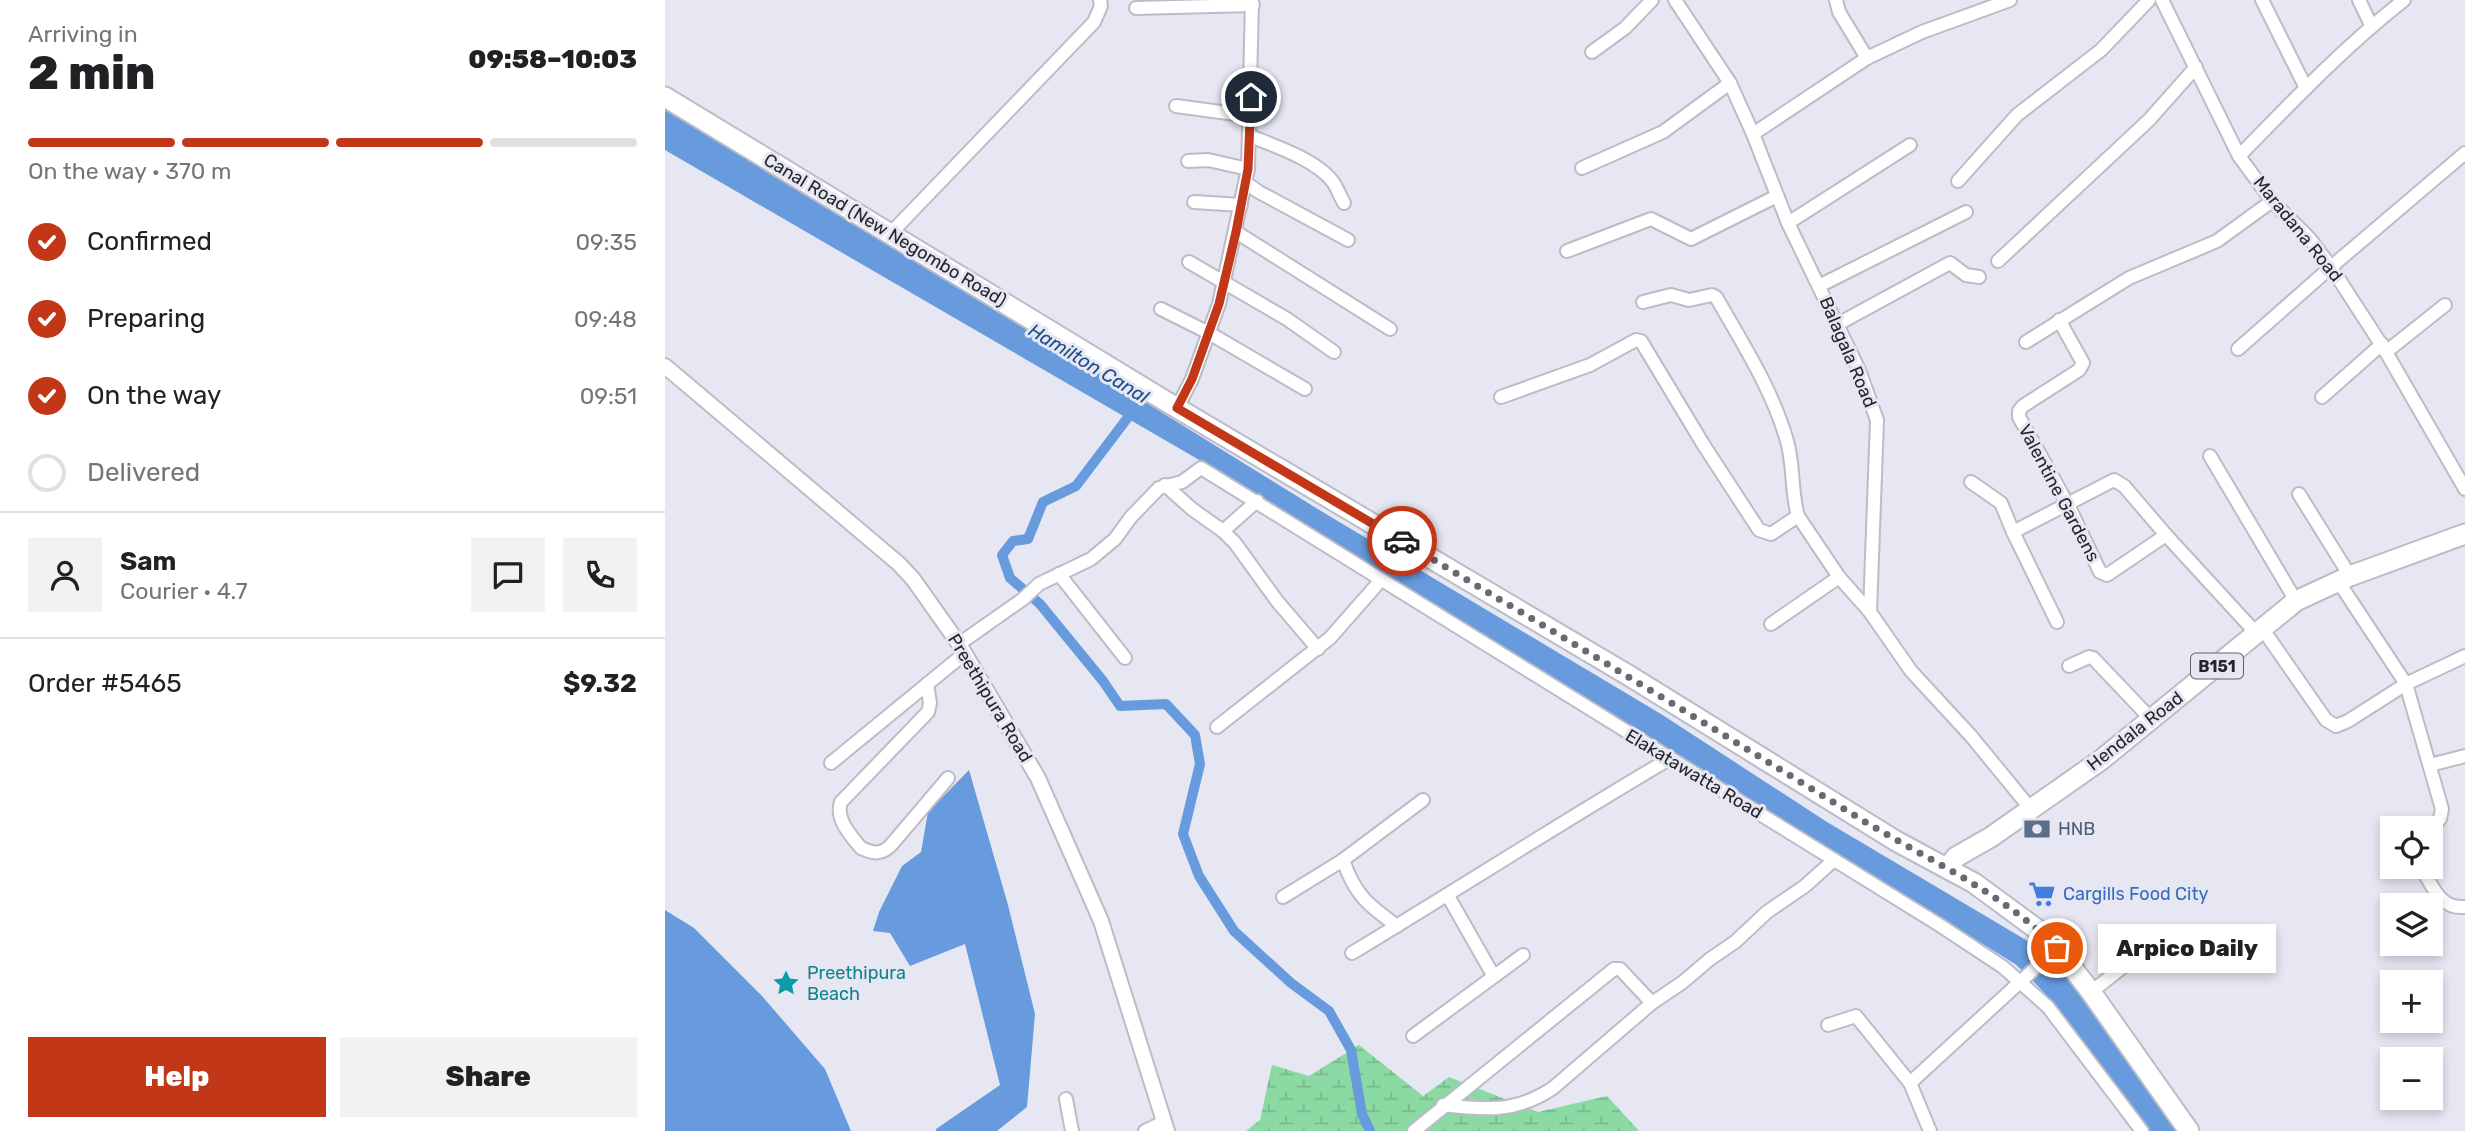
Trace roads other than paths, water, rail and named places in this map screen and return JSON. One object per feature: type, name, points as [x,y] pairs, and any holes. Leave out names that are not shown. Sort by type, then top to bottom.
[{"type":"main road","name":"Canal Road (New Negombo Road)","points":[[665,97],[1177,408],[1628,675],[1896,841],[1974,883],[2042,933],[2053,952],[2091,992],[2189,1131]]},
{"type":"main road","name":"Hendala Road","points":[[1947,868],[1956,857],[2101,760],[2296,601],[2344,579],[2465,534]]},
{"type":"main road","name":"Hendala Road","points":[[1974,883],[1975,860],[1991,836]]},
{"type":"street","points":[[890,234],[1094,22],[1101,6],[1100,0]]},
{"type":"street","points":[[1593,52],[1625,28],[1652,0]]},
{"type":"street","points":[[1836,0],[1839,12],[1867,58]]},
{"type":"street","points":[[1753,134],[1867,58],[1921,32],[2010,0]]},
{"type":"street","points":[[1958,181],[2017,115],[2101,50],[2149,0]]},
{"type":"street","name":"Maradana Road","points":[[2162,0],[2239,156],[2272,201],[2310,239],[2331,267],[2384,348],[2465,489]]},
{"type":"street","points":[[2262,0],[2306,88]]},
{"type":"street","points":[[2359,0],[2371,25]]},
{"type":"street","points":[[2239,156],[2371,25],[2404,0]]},
{"type":"street","name":"Balagala Road","points":[[1681,2],[1730,83],[1788,223],[1859,370],[1877,420],[1870,612]]},
{"type":"street","points":[[1136,8],[1253,3],[1246,183],[1219,304],[1192,379],[1177,408]]},
{"type":"street","points":[[1997,261],[2149,120],[2196,67]]},
{"type":"street","points":[[1582,168],[1663,132],[1730,83]]},
{"type":"street","points":[[1176,106],[1250,116]]},
{"type":"street","points":[[1249,136],[1296,155],[1316,168],[1332,181],[1344,203]]},
{"type":"street","points":[[1788,223],[1910,145]]},
{"type":"street","points":[[2238,349],[2465,153]]},
{"type":"street","points":[[1188,161],[1208,160],[1248,169]]},
{"type":"street","points":[[1246,183],[1348,240]]},
{"type":"street","points":[[1567,251],[1651,219],[1692,239],[1777,195]]},
{"type":"street","points":[[2026,342],[2129,278],[2217,241],[2272,201]]},
{"type":"street","points":[[1194,202],[1241,205]]},
{"type":"street","points":[[1819,286],[1966,212]]},
{"type":"street","points":[[1236,232],[1390,329]]},
{"type":"street","points":[[1189,262],[1287,319],[1335,352]]},
{"type":"street","points":[[1836,325],[1950,263],[1966,275],[1979,277]]},
{"type":"street","points":[[1643,302],[1671,295],[1689,300],[1711,295],[1716,297],[1773,397],[1789,445],[1794,505],[1798,516],[1839,577],[1870,612],[1912,671],[1971,736],[2030,808]]},
{"type":"street","points":[[2322,397],[2384,348],[2445,305]]},
{"type":"street","points":[[1161,309],[1209,333],[1305,389]]},
{"type":"street","name":"Valentine Gardens","points":[[2059,320],[2083,363],[2079,370],[2023,406],[2019,417],[2068,505],[2102,574],[2107,575],[2166,535]]},
{"type":"street","points":[[1501,397],[1590,365],[1636,340],[1641,341],[1759,530],[1771,534],[1798,516]]},
{"type":"street","name":"Preethipura Road","points":[[665,366],[899,564],[913,579],[962,649],[1038,778],[1101,921],[1165,1127]]},
{"type":"street","points":[[2210,456],[2296,601]]},
{"type":"street","name":"Elakatawatta Road","points":[[1165,485],[1182,482],[1201,468],[1941,926],[2023,981],[2058,1018],[2142,1131]]},
{"type":"street","points":[[2013,532],[2114,480],[2124,486],[2166,535],[2259,630],[2326,720],[2336,726],[2406,684],[2465,656]]},
{"type":"street","points":[[1971,482],[1997,497],[2001,503],[2057,622]]},
{"type":"street","points":[[831,763],[927,684],[962,649],[1039,584],[1091,559],[1115,539],[1153,494],[1165,485],[1235,543],[1277,601],[1318,649]]},
{"type":"street","points":[[2299,494],[2344,579],[2406,684],[2442,809],[2441,816]]},
{"type":"street","points":[[1223,531],[1257,501]]},
{"type":"street","points":[[1059,574],[1125,658]]},
{"type":"street","points":[[1771,624],[1839,577]]},
{"type":"street","points":[[1217,727],[1318,649],[1381,580]]},
{"type":"street","points":[[2069,666],[2089,657],[2093,658],[2152,720]]},
{"type":"street","points":[[927,684],[929,712],[841,802],[840,816],[861,848],[879,854],[886,851],[948,778]]},
{"type":"street","points":[[2430,765],[2465,756]]},
{"type":"street","points":[[1352,953],[1669,758]]},
{"type":"street","points":[[1283,897],[1343,860],[1423,800]]},
{"type":"street","points":[[1343,860],[1352,884],[1375,910],[1397,926]]},
{"type":"street","points":[[1443,1105],[1485,1110],[1535,1100],[1652,1003],[1735,942],[1767,912],[1805,886],[1834,860]]},
{"type":"street","points":[[2428,879],[2444,904],[2454,908],[2465,907]]},
{"type":"street","points":[[1448,896],[1493,975]]},
{"type":"street","points":[[2091,992],[2151,945],[2192,945]]},
{"type":"street","points":[[1910,1083],[2053,952]]},
{"type":"street","points":[[1413,1036],[1523,954]]},
{"type":"street","points":[[1413,1130],[1614,969],[1621,969],[1652,1003]]},
{"type":"street","points":[[1828,1025],[1856,1016],[1910,1083],[1930,1131]]},
{"type":"street","points":[[1066,1099],[1072,1131]]},
{"type":"street","points":[[1145,1131],[1165,1127]]},
{"type":"water","points":[[665,110],[898,249],[1321,511],[1661,714],[1827,822],[2026,940],[2075,983],[2183,1131],[2145,1131],[2068,1021],[2015,964],[1201,461],[665,150]]},
{"type":"water","points":[[969,770],[1008,905],[1035,1014],[1027,1107],[997,1131],[936,1131],[1000,1085],[965,944],[910,966],[890,933],[873,931],[879,912],[902,866],[921,852],[928,812]]},
{"type":"water","points":[[665,910],[694,928],[762,996],[825,1069],[851,1131],[665,1131]]},
{"type":"waterway","name":"Hamilton Canal","points":[[1135,408],[1076,486],[1043,502],[1028,539],[1013,541],[1002,555],[1010,578],[1040,604],[1120,706],[1166,704],[1195,735],[1200,764],[1183,834],[1199,876],[1234,931],[1291,983],[1329,1011],[1351,1050],[1362,1114],[1370,1131]]},
{"type":"place","name":"HNB","points":[[2037,829]]},
{"type":"place","name":"Cargills Food City","points":[[2042,894]]},
{"type":"place","name":"Arpico Daily","points":[[2057,948]]},
{"type":"place","name":"Preethipura Beach","points":[[786,983]]}]
